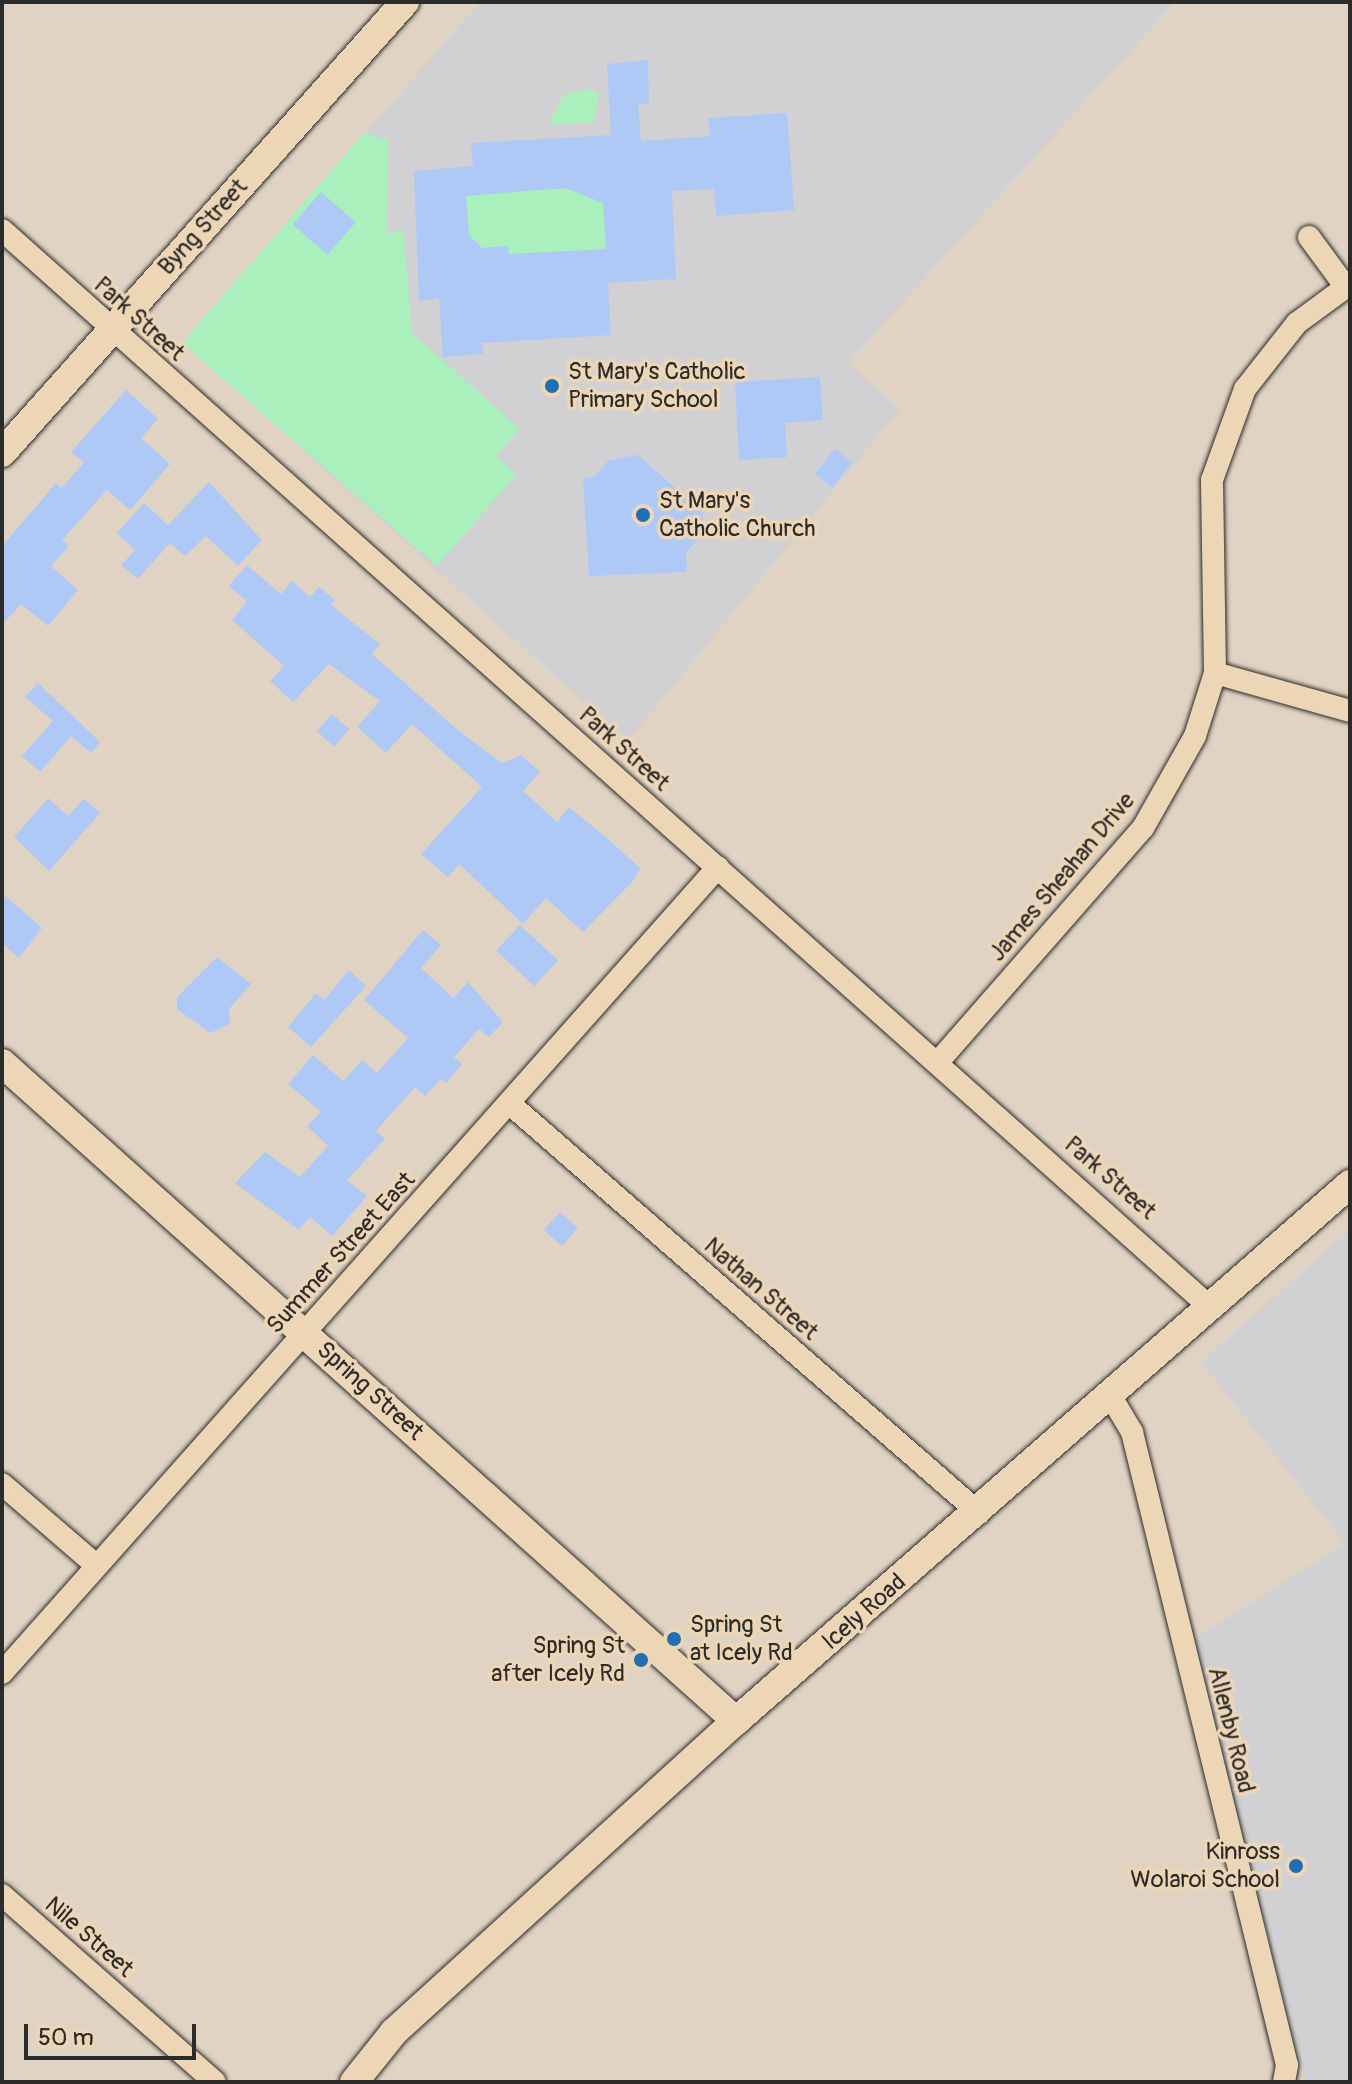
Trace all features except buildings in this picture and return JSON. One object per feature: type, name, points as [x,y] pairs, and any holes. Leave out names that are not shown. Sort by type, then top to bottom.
[{"type":"street","name":"Byng Street","points":[[2,453],[405,2]]},
{"type":"street","name":"Park Street","points":[[2,230],[1210,1307]]},
{"type":"street","points":[[1309,237],[1348,285]]},
{"type":"street","name":"James Sheahan Drive","points":[[938,1062],[1143,828],[1195,736],[1215,673],[1212,480],[1245,389],[1297,323],[1348,285]]},
{"type":"street","points":[[1215,673],[1350,711]]},
{"type":"street","name":"Summer Street East","points":[[2,1673],[718,867]]},
{"type":"street","name":"Spring Street","points":[[2,1063],[736,1721]]},
{"type":"street","name":"Nathan Street","points":[[509,1103],[979,1513]]},
{"type":"street","name":"Icely Road","points":[[354,2082],[394,2032],[736,1721],[979,1513],[1350,1184]]},
{"type":"street","name":"Allenby Road","points":[[1110,1395],[1132,1432],[1287,2065],[1284,2082]]},
{"type":"street","points":[[2,1484],[97,1566]]},
{"type":"street","name":"Nile Street","points":[[2,1895],[215,2082]]},
{"type":"shaded area","name":"St Mary's Catholic Primary School","points":[[480,2],[1175,2],[848,363],[900,409],[628,741],[182,343]]},
{"type":"shaded area","name":"Kinross Wolaroi School","points":[[1350,1230],[1350,2082],[1306,2082],[1177,1650],[1345,1543],[1201,1362]]},
{"type":"green space","points":[[590,89],[599,94],[594,122],[549,124],[564,94]]},
{"type":"green space","points":[[364,133],[388,140],[387,234],[403,229],[412,333],[520,429],[496,455],[516,475],[437,566],[182,343]]},
{"type":"green space","points":[[565,189],[603,196],[606,249],[550,253],[473,294],[464,192]]},
{"type":"place","name":"St Mary's Catholic Primary School","points":[[552,386]]},
{"type":"place","name":"St Mary's Catholic Church","points":[[643,515]]},
{"type":"place","name":"Spring St at Icely Rd","points":[[674,1639]]},
{"type":"place","name":"Spring St after Icely Rd","points":[[641,1660]]},
{"type":"place","name":"Kinross Wolaroi School","points":[[1296,1866]]}]
